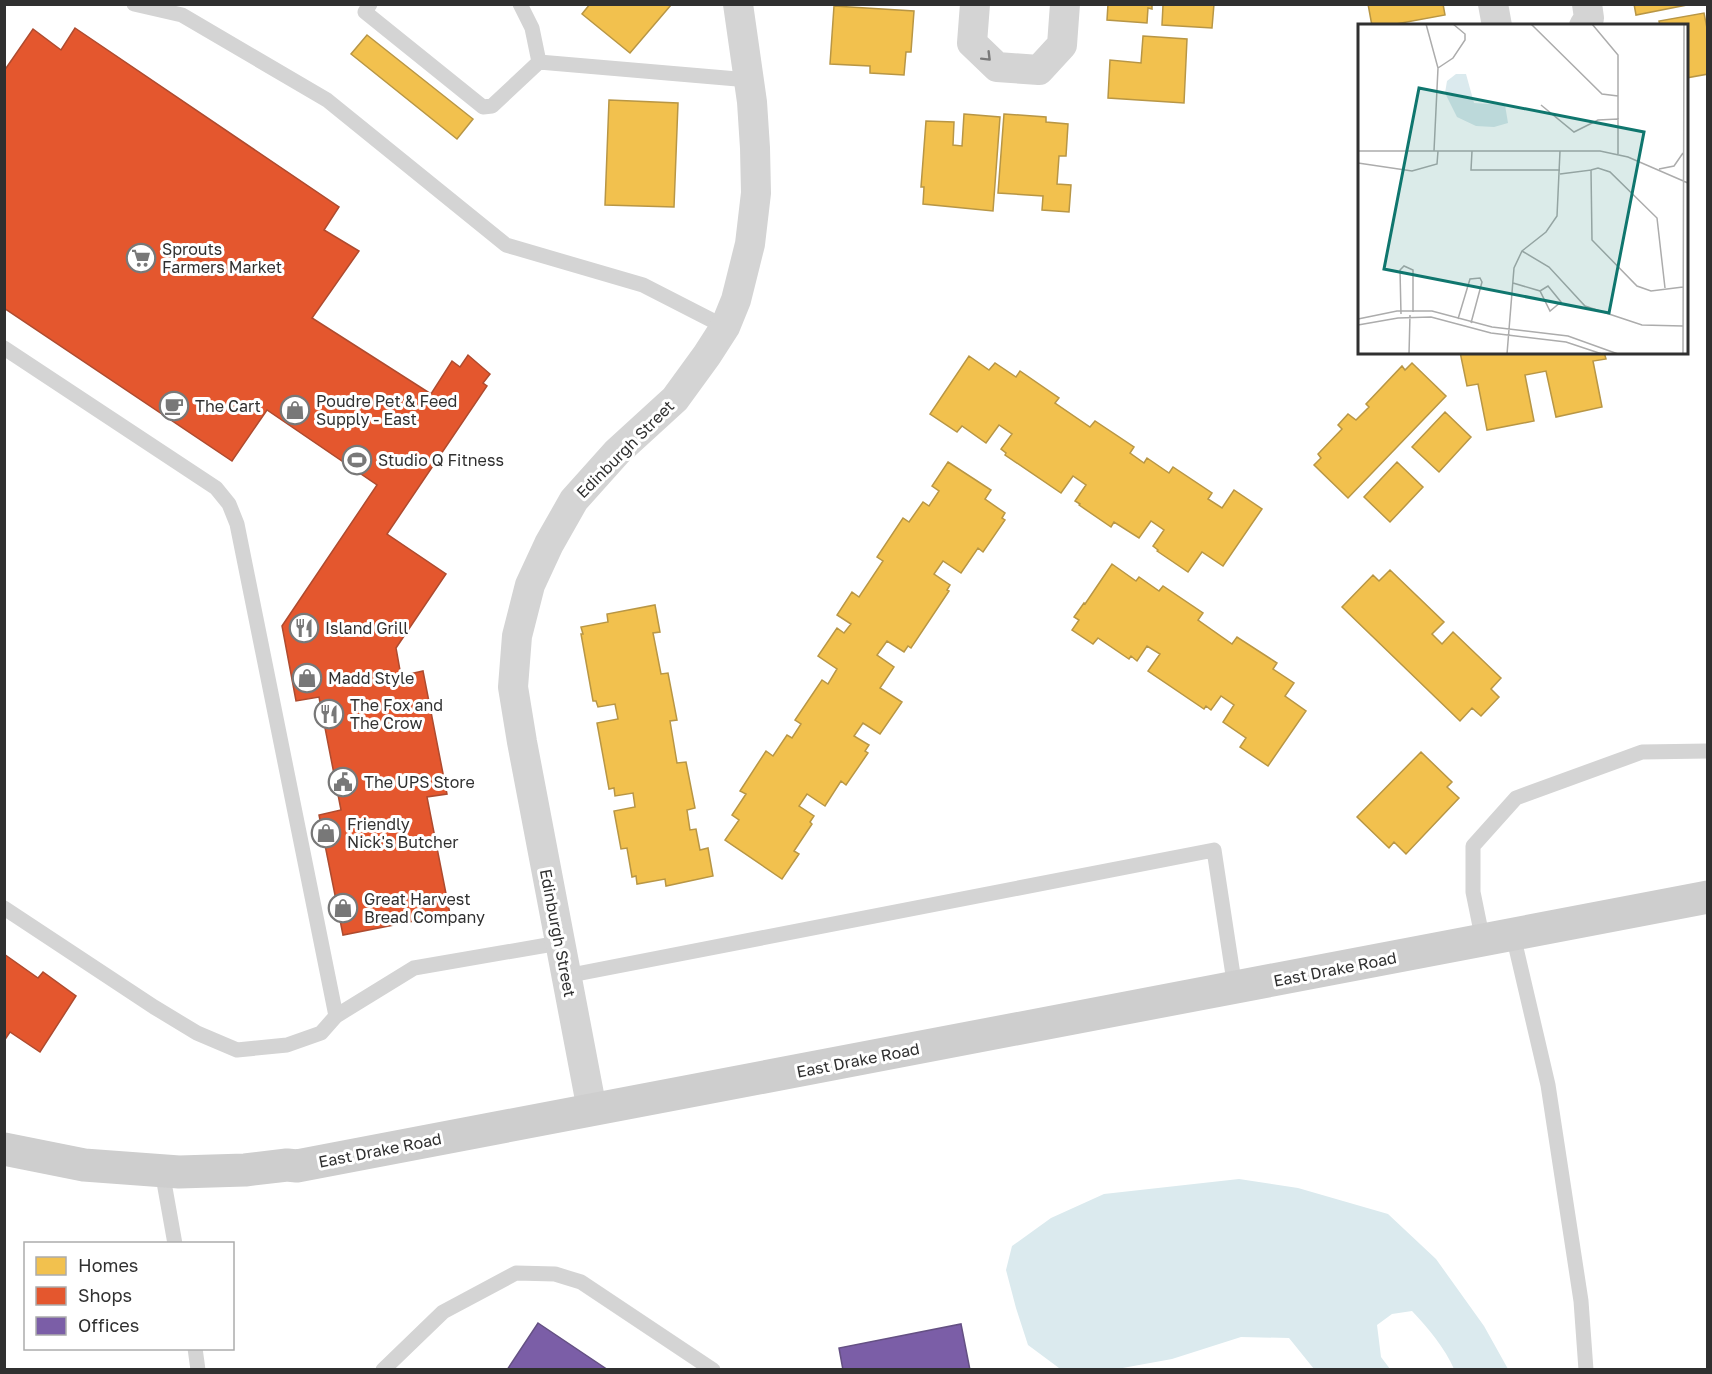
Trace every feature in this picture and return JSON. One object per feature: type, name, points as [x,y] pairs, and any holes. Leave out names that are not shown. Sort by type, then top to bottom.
[{"type":"main road","name":"East Drake Road","points":[[4,1149],[84,1165],[179,1172],[297,1166],[1707,897]]},
{"type":"street","name":"Edinburgh Street","points":[[592,1110],[513,687],[517,636],[530,585],[549,544],[574,500],[617,452],[675,399],[725,327],[736,300],[750,244],[756,193],[755,148],[749,81],[738,4]]},
{"type":"street","points":[[975,4],[972,43],[997,67],[1039,70],[1062,45],[1065,4]]},
{"type":"street","points":[[1493,4],[1497,24]]},
{"type":"street","points":[[1585,24],[1589,18],[1587,4]]},
{"type":"lane","points":[[134,4],[182,15],[327,100],[506,245],[643,285],[725,327]]},
{"type":"lane","points":[[370,4],[364,12],[483,107],[492,106],[538,62],[749,81]]},
{"type":"lane","points":[[520,4],[532,27],[538,62]]},
{"type":"lane","points":[[4,348],[216,488],[229,504],[237,524],[336,1016]]},
{"type":"lane","points":[[1586,1370],[1581,1302],[1548,1085],[1498,938],[1473,892],[1473,846],[1516,798],[1642,752],[1707,751]]},
{"type":"lane","points":[[566,976],[1214,850],[1235,988]]},
{"type":"lane","points":[[4,908],[154,1007],[197,1033],[237,1050],[287,1045],[321,1033],[336,1016],[414,968],[560,943]]},
{"type":"lane","points":[[162,1171],[175,1242]]},
{"type":"lane","points":[[382,1370],[443,1312],[516,1273],[555,1274],[580,1282],[713,1370]]},
{"type":"lane","points":[[195,1350],[198,1370]]},
{"type":"shaded area","points":[[1239,1179],[1298,1188],[1388,1214],[1436,1259],[1484,1326],[1508,1369],[1454,1369],[1436,1338],[1412,1311],[1392,1314],[1377,1325],[1381,1357],[1390,1369],[1314,1369],[1289,1338],[1241,1337],[1172,1359],[1117,1369],[1059,1368],[1028,1345],[1006,1270],[1012,1246],[1051,1218],[1104,1194]]},
{"type":"building: Homes","points":[[590,4],[671,5],[630,53],[582,14]]},
{"type":"building: Homes","points":[[1108,4],[1152,4],[1152,9],[1148,8],[1147,23],[1107,20]]},
{"type":"building: Homes","points":[[1158,4],[1214,4],[1212,28],[1162,25],[1163,5]]},
{"type":"building: Homes","points":[[1368,4],[1443,4],[1445,15],[1396,24],[1372,24]]},
{"type":"building: Homes","points":[[1634,4],[1692,4],[1636,15]]},
{"type":"building: Homes","points":[[834,6],[914,11],[911,52],[906,52],[904,75],[870,73],[870,66],[830,64]]},
{"type":"building: Homes","points":[[1704,13],[1708,33],[1708,74],[1688,78],[1688,24],[1660,24],[1659,21]]},
{"type":"building: Homes","points":[[367,35],[473,119],[457,139],[351,54]]},
{"type":"building: Homes","points":[[1143,36],[1187,39],[1184,103],[1108,98],[1110,60],[1141,63]]},
{"type":"building: Homes","points":[[609,100],[678,103],[674,207],[605,205]]},
{"type":"building: Homes","points":[[964,114],[1000,117],[993,211],[923,204],[924,187],[921,187],[926,121],[954,122],[953,145],[962,146]]},
{"type":"building: Homes","points":[[1004,114],[1046,117],[1046,122],[1068,124],[1066,156],[1059,156],[1057,184],[1071,185],[1069,212],[1042,210],[1043,196],[998,193]]},
{"type":"building: Homes","points":[[1460,354],[1605,354],[1606,359],[1593,361],[1602,407],[1556,417],[1546,371],[1525,375],[1534,421],[1487,430],[1478,384],[1467,386]]},
{"type":"building: Homes","points":[[969,356],[989,370],[995,363],[1016,377],[1020,371],[1059,398],[1055,403],[1090,427],[1095,421],[1134,447],[1130,453],[1144,463],[1147,458],[1169,473],[1173,467],[1212,493],[1208,499],[1222,508],[1234,490],[1262,509],[1223,566],[1202,552],[1188,572],[1153,546],[1164,530],[1151,521],[1139,538],[1114,522],[1111,527],[1075,501],[1086,485],[1073,476],[1061,493],[1005,455],[1006,453],[1001,449],[1012,434],[999,425],[986,443],[962,426],[957,432],[930,414]]},
{"type":"building: Homes","points":[[1412,363],[1446,396],[1348,498],[1314,465],[1321,458],[1318,454],[1342,429],[1338,425],[1348,414],[1356,420],[1369,407],[1366,404],[1402,366],[1405,370]]},
{"type":"building: Homes","points":[[1445,412],[1471,437],[1439,472],[1412,447]]},
{"type":"building: Homes","points":[[948,462],[991,490],[985,499],[1005,513],[1002,518],[1005,520],[983,552],[978,548],[961,573],[943,561],[934,574],[950,585],[947,590],[949,591],[911,648],[908,646],[904,652],[887,641],[877,655],[894,667],[880,688],[902,702],[880,734],[863,723],[854,736],[869,745],[865,751],[868,753],[846,785],[841,781],[825,806],[807,794],[799,806],[814,816],[810,822],[812,824],[794,851],[799,854],[782,879],[725,840],[739,820],[732,815],[746,794],[740,791],[766,751],[773,756],[787,735],[792,738],[801,724],[795,720],[822,680],[828,684],[837,669],[818,656],[837,628],[844,633],[851,624],[837,615],[852,592],[859,597],[883,561],[877,557],[903,518],[909,522],[923,502],[929,506],[939,491],[932,486]]},
{"type":"building: Homes","points":[[1397,462],[1423,487],[1390,522],[1364,497]]},
{"type":"building: Homes","points":[[1112,564],[1136,581],[1139,577],[1159,591],[1163,586],[1203,613],[1198,620],[1232,644],[1237,637],[1277,663],[1273,669],[1294,683],[1285,696],[1306,711],[1268,766],[1240,747],[1246,738],[1223,722],[1234,705],[1221,696],[1211,710],[1206,706],[1204,709],[1148,671],[1160,654],[1147,646],[1137,661],[1131,656],[1129,659],[1098,638],[1093,644],[1072,630],[1079,620],[1074,617]]},
{"type":"building: Homes","points":[[1390,570],[1444,622],[1432,634],[1442,644],[1453,632],[1501,678],[1491,689],[1499,697],[1481,716],[1472,708],[1460,721],[1342,607],[1373,575],[1379,581]]},
{"type":"building: Homes","points":[[655,605],[660,632],[653,633],[661,674],[668,673],[677,720],[670,721],[677,763],[686,762],[695,808],[687,810],[690,830],[696,829],[700,850],[708,848],[713,876],[666,886],[665,879],[637,884],[636,876],[632,877],[627,848],[621,849],[614,811],[635,807],[633,793],[615,796],[614,788],[609,789],[597,723],[618,719],[615,704],[598,707],[596,701],[593,701],[581,634],[583,634],[581,627],[608,622],[607,614]]},
{"type":"building: Homes","points":[[1421,752],[1452,782],[1447,787],[1459,798],[1406,854],[1394,842],[1389,848],[1357,817]]},
{"type":"building: Shops","points":[[75,28],[339,207],[324,230],[359,251],[312,318],[431,394],[452,361],[460,367],[468,355],[490,374],[483,383],[487,386],[387,534],[446,574],[396,648],[401,676],[423,671],[447,794],[427,797],[450,914],[343,935],[319,815],[341,810],[319,697],[296,701],[282,626],[377,485],[267,410],[232,461],[4,308],[4,71],[33,29],[61,50]]},
{"type":"building: Shops","points":[[4,954],[38,978],[43,972],[76,996],[40,1052],[10,1032],[4,1041]]},
{"type":"building: Offices","points":[[538,1323],[608,1370],[507,1370]]},
{"type":"building: Offices","points":[[961,1324],[970,1370],[843,1370],[839,1348]]},
{"type":"place","name":"Sprouts Farmers Market","points":[[141,258]]},
{"type":"place","name":"The Cart","points":[[174,406]]},
{"type":"place","name":"Poudre Pet & Feed Supply - East","points":[[295,410]]},
{"type":"place","name":"Studio Q Fitness","points":[[357,460]]},
{"type":"place","name":"Island Grill","points":[[304,628]]},
{"type":"place","name":"Madd Style","points":[[307,678]]},
{"type":"place","name":"The Fox and The Crow","points":[[329,714]]},
{"type":"place","name":"The UPS Store","points":[[343,782]]},
{"type":"place","name":"Friendly Nick's Butcher","points":[[326,833]]},
{"type":"place","name":"Great Harvest Bread Company","points":[[343,908]]}]
